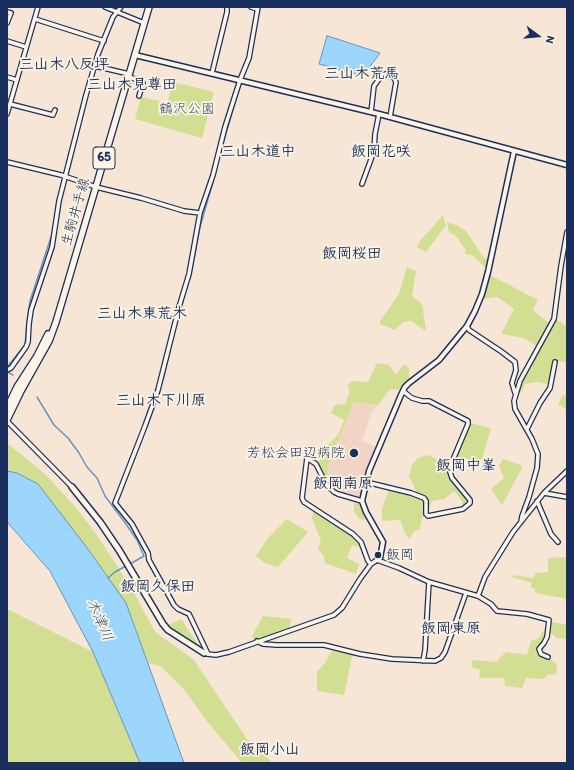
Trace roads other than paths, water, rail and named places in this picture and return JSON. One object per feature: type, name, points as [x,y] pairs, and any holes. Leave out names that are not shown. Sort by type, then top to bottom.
[{"type":"main road","name":"生駒井手線","points":[[7,420],[21,391],[49,341],[149,7]]},
{"type":"main road","name":"生駒井手線","points":[[7,408],[17,387],[46,339],[60,308]]},
{"type":"main road","points":[[72,487],[100,522],[119,550],[163,624],[168,630],[206,654]]},
{"type":"street","points":[[7,114],[38,7]]},
{"type":"street","points":[[104,7],[144,23]]},
{"type":"street","points":[[7,370],[11,368],[26,348],[28,342],[31,310],[52,247],[60,201],[86,95],[98,54],[120,7]]},
{"type":"street","points":[[212,73],[227,7]]},
{"type":"street","points":[[251,7],[258,8],[249,58],[240,80],[225,127],[213,175],[200,214],[190,274],[178,307],[158,390],[115,503],[132,524],[148,553],[149,560],[174,605],[178,609],[189,614],[206,654],[219,654],[334,615],[342,608],[371,564],[380,558],[384,542],[366,512],[362,501],[366,482],[403,391],[409,383],[439,360],[467,326],[482,294],[514,151]]},
{"type":"street","points":[[7,12],[11,14],[7,23]]},
{"type":"street","points":[[35,19],[104,41]]},
{"type":"street","points":[[7,40],[26,47]]},
{"type":"street","points":[[135,55],[379,114],[567,165]]},
{"type":"street","points":[[95,66],[141,80],[143,83],[139,96]]},
{"type":"street","points":[[371,112],[374,86],[382,75],[386,74],[394,78],[396,82],[390,117]]},
{"type":"street","points":[[7,77],[17,80]]},
{"type":"street","points":[[7,96],[12,97]]},
{"type":"street","points":[[10,104],[53,115],[55,110]]},
{"type":"street","points":[[362,184],[374,151],[375,134],[379,114]]},
{"type":"street","points":[[7,162],[66,176],[96,187],[141,198],[184,212],[200,214]]},
{"type":"street","points":[[521,522],[535,475],[538,454],[515,409],[514,401],[520,381],[554,319],[567,232]]},
{"type":"street","points":[[467,326],[469,330],[496,347],[515,362],[516,370],[512,383],[516,394]]},
{"type":"street","points":[[526,429],[550,388],[555,362]]},
{"type":"street","points":[[366,482],[411,493],[424,498],[426,501],[426,514],[428,516],[463,509],[470,504],[470,500],[452,478],[450,472],[452,462],[468,424],[467,420],[429,401],[422,401],[412,398],[403,391]]},
{"type":"street","points":[[7,420],[72,487]]},
{"type":"street","points":[[362,501],[334,492],[326,484],[316,464],[307,458],[302,498],[304,502],[353,534],[361,542],[368,561],[371,564]]},
{"type":"street","points":[[478,596],[485,577],[521,522],[544,493],[567,471]]},
{"type":"street","points":[[544,493],[567,497]]},
{"type":"street","points":[[537,501],[552,536],[558,542]]},
{"type":"street","points":[[377,560],[399,568],[429,582],[478,596],[491,604],[497,611],[527,614],[549,620],[547,637],[539,649],[541,654],[548,657]]},
{"type":"street","points":[[423,661],[429,582]]},
{"type":"street","points":[[257,641],[263,644],[276,645],[324,645],[360,654],[392,659],[423,661],[437,660],[445,652],[466,593]]},
{"type":"water","points":[[327,36],[380,53],[363,76],[319,64]]},
{"type":"water","name":"木津川","points":[[7,471],[17,473],[38,484],[88,549],[126,603],[184,763],[140,763],[93,652],[50,571],[7,522]]},
{"type":"waterway","points":[[115,11],[118,7]]},
{"type":"waterway","points":[[217,164],[241,82]]},
{"type":"waterway","points":[[59,196],[69,153]]},
{"type":"waterway","points":[[192,269],[200,227],[213,182]]},
{"type":"waterway","points":[[7,367],[25,345],[30,301],[53,231]]},
{"type":"waterway","points":[[180,310],[191,275]]},
{"type":"waterway","points":[[115,509],[155,405],[170,350]]},
{"type":"waterway","points":[[8,371],[13,375]]},
{"type":"waterway","points":[[37,397],[54,425],[68,438],[87,467],[97,478],[105,496],[137,540],[144,556],[130,564]]},
{"type":"waterway","points":[[108,578],[126,566]]},
{"type":"place","name":"芳松会田辺病院","points":[[354,453]]},
{"type":"place","name":"飯岡","points":[[378,555]]},
{"type":"district","name":"三山木八反坪","points":[[64,65]]},
{"type":"district","name":"三山木荒馬","points":[[362,74]]},
{"type":"district","name":"三山木見尊田","points":[[132,85]]},
{"type":"district","name":"三山木道中","points":[[258,152]]},
{"type":"district","name":"飯岡花咲","points":[[381,152]]},
{"type":"district","name":"飯岡桜田","points":[[352,254]]},
{"type":"district","name":"三山木東荒木","points":[[142,314]]},
{"type":"district","name":"三山木下川原","points":[[161,401]]},
{"type":"district","name":"飯岡中峯","points":[[466,466]]},
{"type":"district","name":"飯岡南原","points":[[343,484]]},
{"type":"district","name":"飯岡久保田","points":[[158,587]]},
{"type":"district","name":"飯岡東原","points":[[451,629]]},
{"type":"district","name":"飯岡小山","points":[[270,750]]},
{"type":"park label","name":"鶴沢公園","points":[[187,109]]}]
